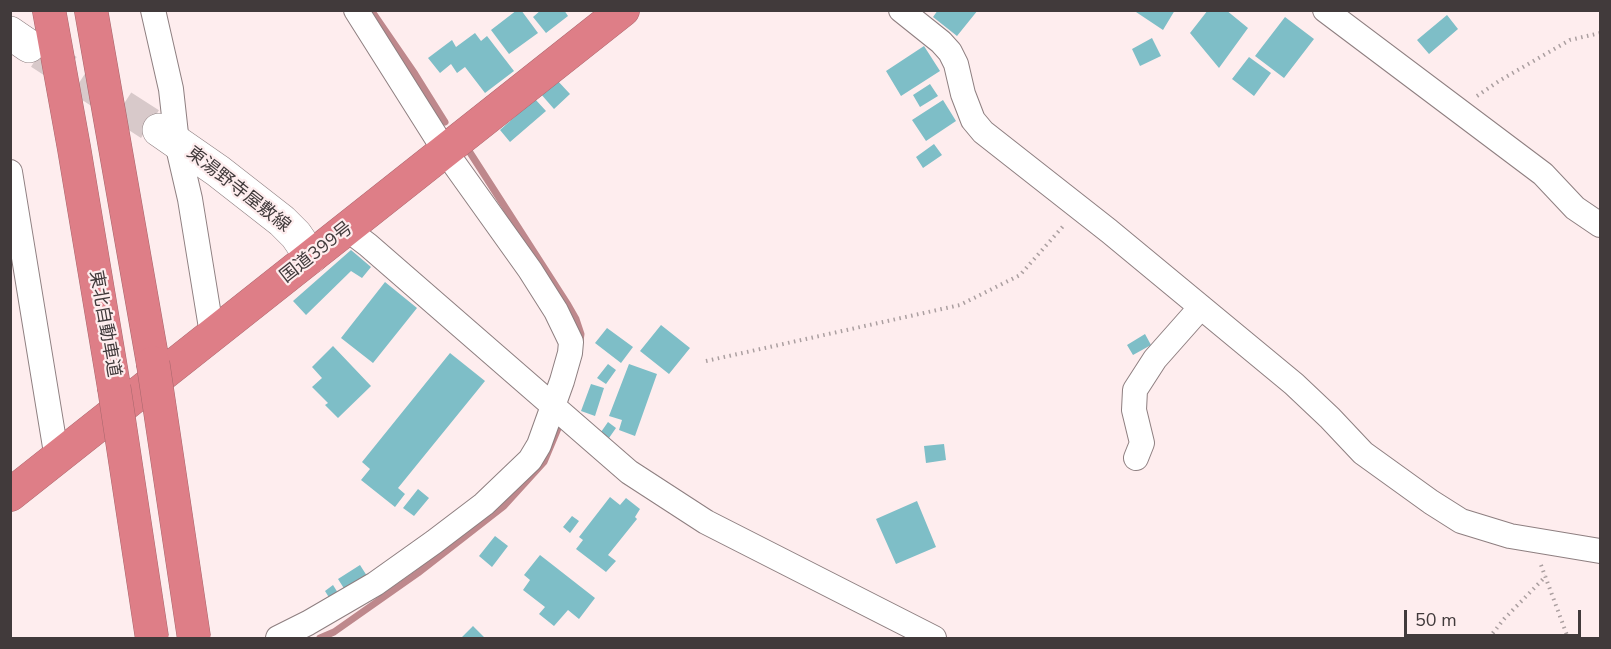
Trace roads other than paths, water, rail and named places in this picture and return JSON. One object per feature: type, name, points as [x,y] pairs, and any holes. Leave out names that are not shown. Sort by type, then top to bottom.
[{"type":"highway","name":"東北自動車道","points":[[49,10],[114,387],[152,639]]},
{"type":"highway","points":[[91,10],[153,363],[194,639]]},
{"type":"highway","name":"国道399号","points":[[10,495],[623,10]]},
{"type":"main road","name":"東湯野寺屋敷線","points":[[168,136],[218,171],[282,221],[311,257]]},
{"type":"street","points":[[153,10],[171,89],[168,136],[190,199],[212,334]]},
{"type":"street","points":[[278,639],[314,632],[484,504],[530,460],[555,409],[570,353],[571,342],[556,311],[530,270],[445,152],[356,10]]},
{"type":"street","points":[[901,10],[950,52],[956,64],[963,94],[973,120],[983,132],[1079,207],[1294,384],[1363,453],[1431,502],[1461,520],[1510,536],[1600,551]]},
{"type":"street","points":[[1325,10],[1543,174],[1575,208],[1600,225]]},
{"type":"street","points":[[10,172],[57,459]]},
{"type":"street","points":[[346,229],[368,245],[629,472],[706,522],[892,629],[934,639]]},
{"type":"street","points":[[1136,458],[1142,443],[1134,410],[1135,390],[1155,359],[1201,307]]},
{"type":"waterway","points":[[371,10],[445,122]]},
{"type":"waterway","points":[[469,151],[568,305],[576,319],[581,334],[580,341]]},
{"type":"waterway","points":[[320,638],[334,632],[418,573],[504,506],[544,462],[562,419]]},
{"type":"tunnel","points":[[40,53],[159,130]]}]
